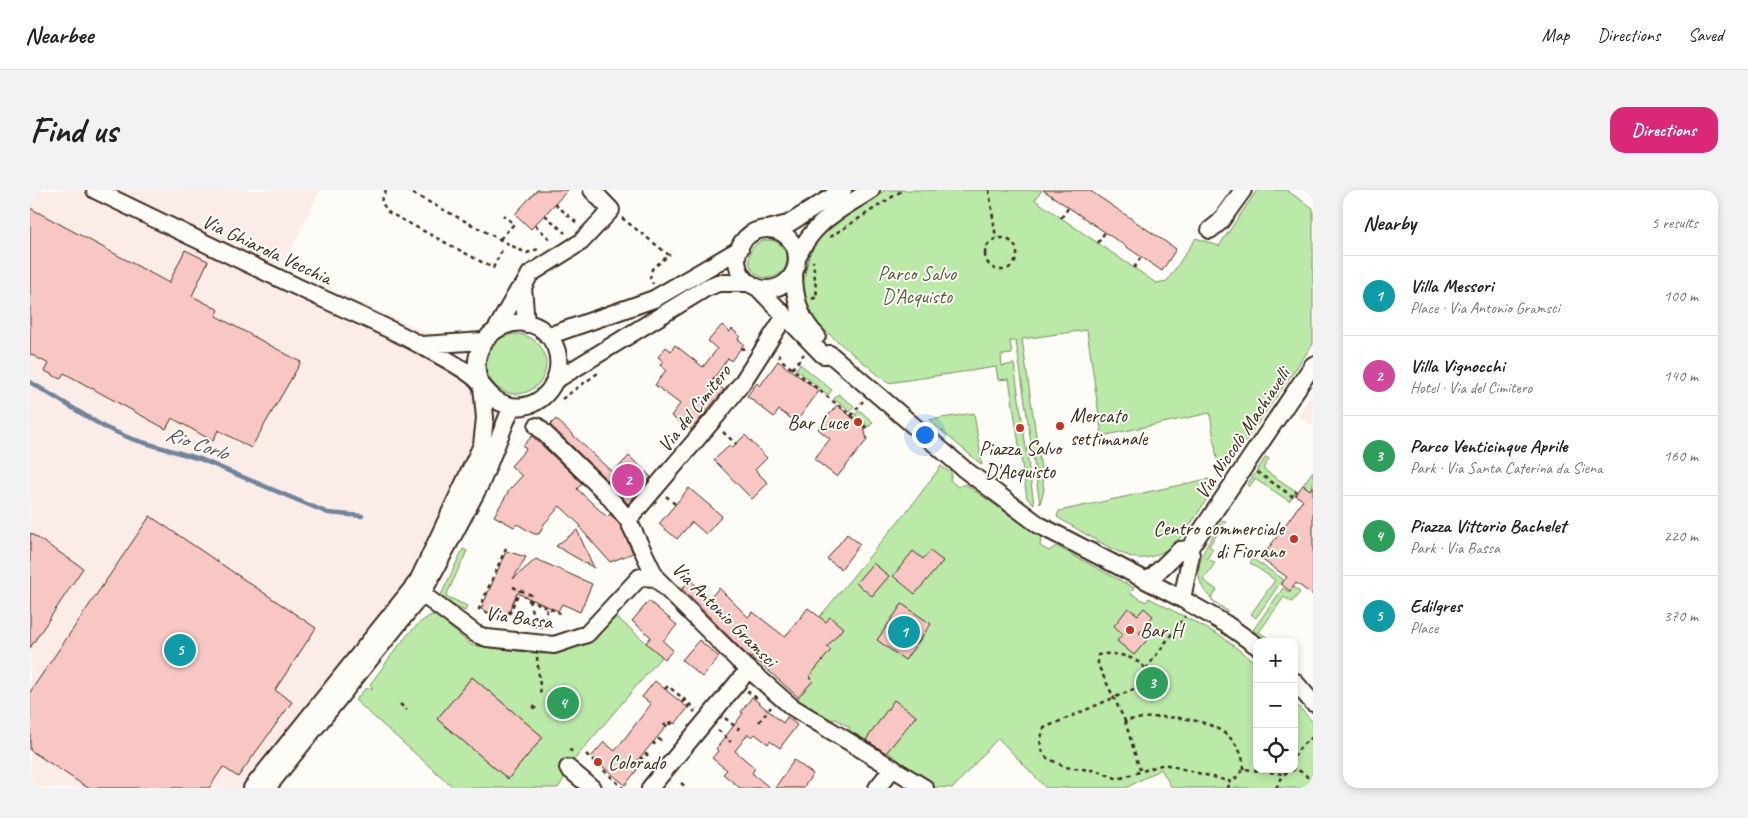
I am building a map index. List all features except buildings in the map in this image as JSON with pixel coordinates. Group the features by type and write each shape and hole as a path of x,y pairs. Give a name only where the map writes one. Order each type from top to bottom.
{"street":[{"name":"Via Ghiarola Vecchia","path":"95,190 422,345 481,384"},
{"path":"252,788 418,581 482,445 485,418 476,362 483,342 497,328 530,274 536,268 581,242 611,210 592,190"},
{"path":"548,336 654,299 740,249 750,234 788,224 843,190"},
{"path":"830,354 831,349 810,329 796,303 805,240 817,226 871,190"},
{"path":"1210,230 1220,222 1243,190"},
{"path":"768,229 782,233 788,238 801,264"},
{"path":"740,249 739,268 823,355 830,354 1000,497 1048,530 1148,580 1226,624 1253,643"},
{"path":"556,380 706,288 718,283 754,285 766,289 780,286 801,264"},
{"path":"523,287 526,324"},
{"name":"Via del Cimitero","path":"628,520 727,403 785,316"},
{"path":"481,384 494,399 512,406 529,404 540,399 550,391 556,380 558,357 548,336 539,329 526,324 515,323 497,328"},
{"name":"Via Ghiarola Vecchia","path":"422,345 483,342"},
{"name":"Via Niccolò Machiavelli","path":"1148,580 1180,550 1189,549 1313,365"},
{"path":"267,788 422,594 481,483 512,406"},
{"name":"Via Antonio Gramsci","path":"538,426 606,493 628,520 656,578 748,670 792,707 925,788"},
{"name":"Via Niccolò Machiavelli","path":"1182,599 1191,555 1189,549"},
{"name":"Via Bassa","path":"422,594 476,634 486,638 554,645 587,634 640,578 656,578"},
{"path":"650,788 748,670"},
{"path":"1295,683 1313,703"},
{"path":"568,768 592,788"},
{"path":"877,788 893,768"}],"path":[{"path":"386,190 381,201 388,212 493,268 502,250"},
{"path":"406,190 527,252 537,250 570,230"},
{"path":"828,239 903,190"},
{"path":"990,190 996,238"},
{"path":"555,204 577,224 581,219"},
{"path":"1061,218 1069,207"},
{"path":"611,210 669,255 652,269 650,278 654,287"},
{"path":"500,239 514,224 503,215"},
{"path":"545,215 565,233"},
{"path":"535,226 552,241"},
{"path":"1098,243 1105,232"},
{"path":"996,238 1011,241 1016,250 1017,256 1012,265 1002,270 992,268 985,260 987,244 996,238"},
{"path":"1134,268 1141,257"},
{"path":"801,264 817,297 809,299"},
{"path":"792,369 806,351"},
{"path":"778,352 780,359 868,429"},
{"path":"562,399 601,371"},
{"path":"851,416 865,398"},
{"path":"718,427 736,444"},
{"path":"1254,471 1292,496 1297,492"},
{"path":"663,493 676,504"},
{"path":"506,548 478,609 506,621 520,590"},
{"path":"512,587 531,595 529,600 537,634 548,608"},
{"path":"529,600 560,613"},
{"path":"1146,669 1186,615"},
{"path":"1140,770 1125,721 1114,698 1098,665 1098,655 1116,654 1136,661 1146,669 1148,674 1145,682 1114,698 1044,728 1040,748 1047,758 1065,767 1098,771 1118,779 1122,779 1140,770 1164,764 1232,782"},
{"path":"536,664 541,695"},
{"path":"665,689 668,686 699,714 684,702 682,703"},
{"path":"744,689 758,699 757,701"},
{"path":"760,722 774,702"},
{"path":"400,704 407,710"},
{"path":"533,706 537,710"},
{"path":"722,716 739,727"},
{"path":"1125,721 1160,716 1210,725 1231,739 1241,750 1244,769"},
{"path":"664,724 667,727 671,723 675,727"},
{"path":"714,726 730,740 729,742"},
{"path":"1298,751 1302,745 1313,737"},
{"path":"653,742 654,744 659,739 663,742"},
{"path":"586,754 623,788"},
{"path":"640,758 642,759 646,754 650,758"},
{"path":"1244,769 1284,774"},
{"path":"1226,788 1244,769"},
{"path":"1276,788 1284,774 1290,770 1300,771 1313,785"},
{"path":"681,783 687,788"}],"shaded area":[{"path":"30,190 320,190 290,252 288,251 280,267 438,337 505,414 483,449 459,511 261,788 30,788"},
{"path":"1313,392 1313,427 1297,415"}],"green space":[{"name":"Parco Salvo D’Acquisto","path":"885,190 1042,190 1035,200 1156,283 1167,281 1196,238 1219,246 1257,190 1286,190 1313,208 1313,344 1228,466 1218,466 1210,413 1102,436 1087,330 1022,339 1044,490 1040,504 1016,341 1010,341 1012,354 1001,355 1002,366 1014,364 1034,504 1027,498 1009,379 998,380 996,367 888,383 809,319 802,289 811,247 823,231"},
{"path":"768,240 781,246 787,259 781,272 768,278 755,272 749,259 755,246"},
{"path":"516,334 533,339 541,347 546,364 541,381 533,389 516,394 499,389 491,381 486,364 491,347 499,339"},
{"path":"800,364 832,390 828,395 796,369"},
{"path":"838,394 854,406 850,412 834,399"},
{"path":"859,410 873,422 869,427 855,415"},
{"path":"974,413 982,465 929,420"},
{"path":"1266,457 1269,459 1263,469 1296,491 1289,501 1255,479 1249,487 1247,485"},
{"path":"941,466 952,474 950,480 958,487 965,484 1041,537 1040,546 1049,551 1056,546 1134,588 1130,593 1146,602 1149,598 1221,636 1253,661 1253,773 1298,773 1298,706 1313,722 1313,788 1172,788 1161,769 1126,788 1046,788 998,738 953,788 935,787 889,753 850,731 849,727 836,719 831,720 799,701 798,697 813,681 802,671 808,631 915,501"},
{"path":"1313,471 1313,486 1310,490 1303,485"},
{"path":"1208,479 1217,483 1196,516 1172,546 1150,557 1136,558 1119,552 1057,517 1059,511"},
{"path":"1223,520 1226,521 1209,546 1213,549 1207,558 1215,563 1203,580 1217,590 1211,598 1204,590 1199,569 1201,557"},
{"path":"463,549 467,551 446,596 467,606 465,611 439,599"},
{"path":"1253,559 1283,579 1256,618 1251,614 1275,580 1250,563"},
{"path":"1293,587 1300,592 1292,602 1284,597 1259,632 1268,638 1263,638 1253,630 1283,588 1289,592"},
{"path":"432,615 437,616 471,645 541,654 556,653 584,645 591,641 614,615 662,656 573,761 558,788 454,788 355,700 365,689 373,688 370,684 406,636 423,620","holes":["472,677 543,737 508,779 437,719"]}],"waterway":[{"name":"Rio Corlo","path":"30,382 104,427 132,439 200,459 328,513 362,516"}],"place":[{"name":"Bar Luce","path":"858,422"},
{"name":"Mercato settimanale","path":"1060,426"},
{"name":"Piazza Salvo D'Acquisto","path":"1020,428"},
{"name":"Villa Vignocchi","path":"628,480"},
{"name":"Centro commerciale di Fiorano","path":"1294,539"},
{"name":"Bar H","path":"1130,630"},
{"name":"Villa Messori","path":"904,632"},
{"name":"Edilgres","path":"180,650"},
{"name":"Parco Venticinque Aprile","path":"1152,683"},
{"name":"Piazza Vittorio Bachelet","path":"563,703"},
{"name":"Colorado","path":"598,762"}]}
